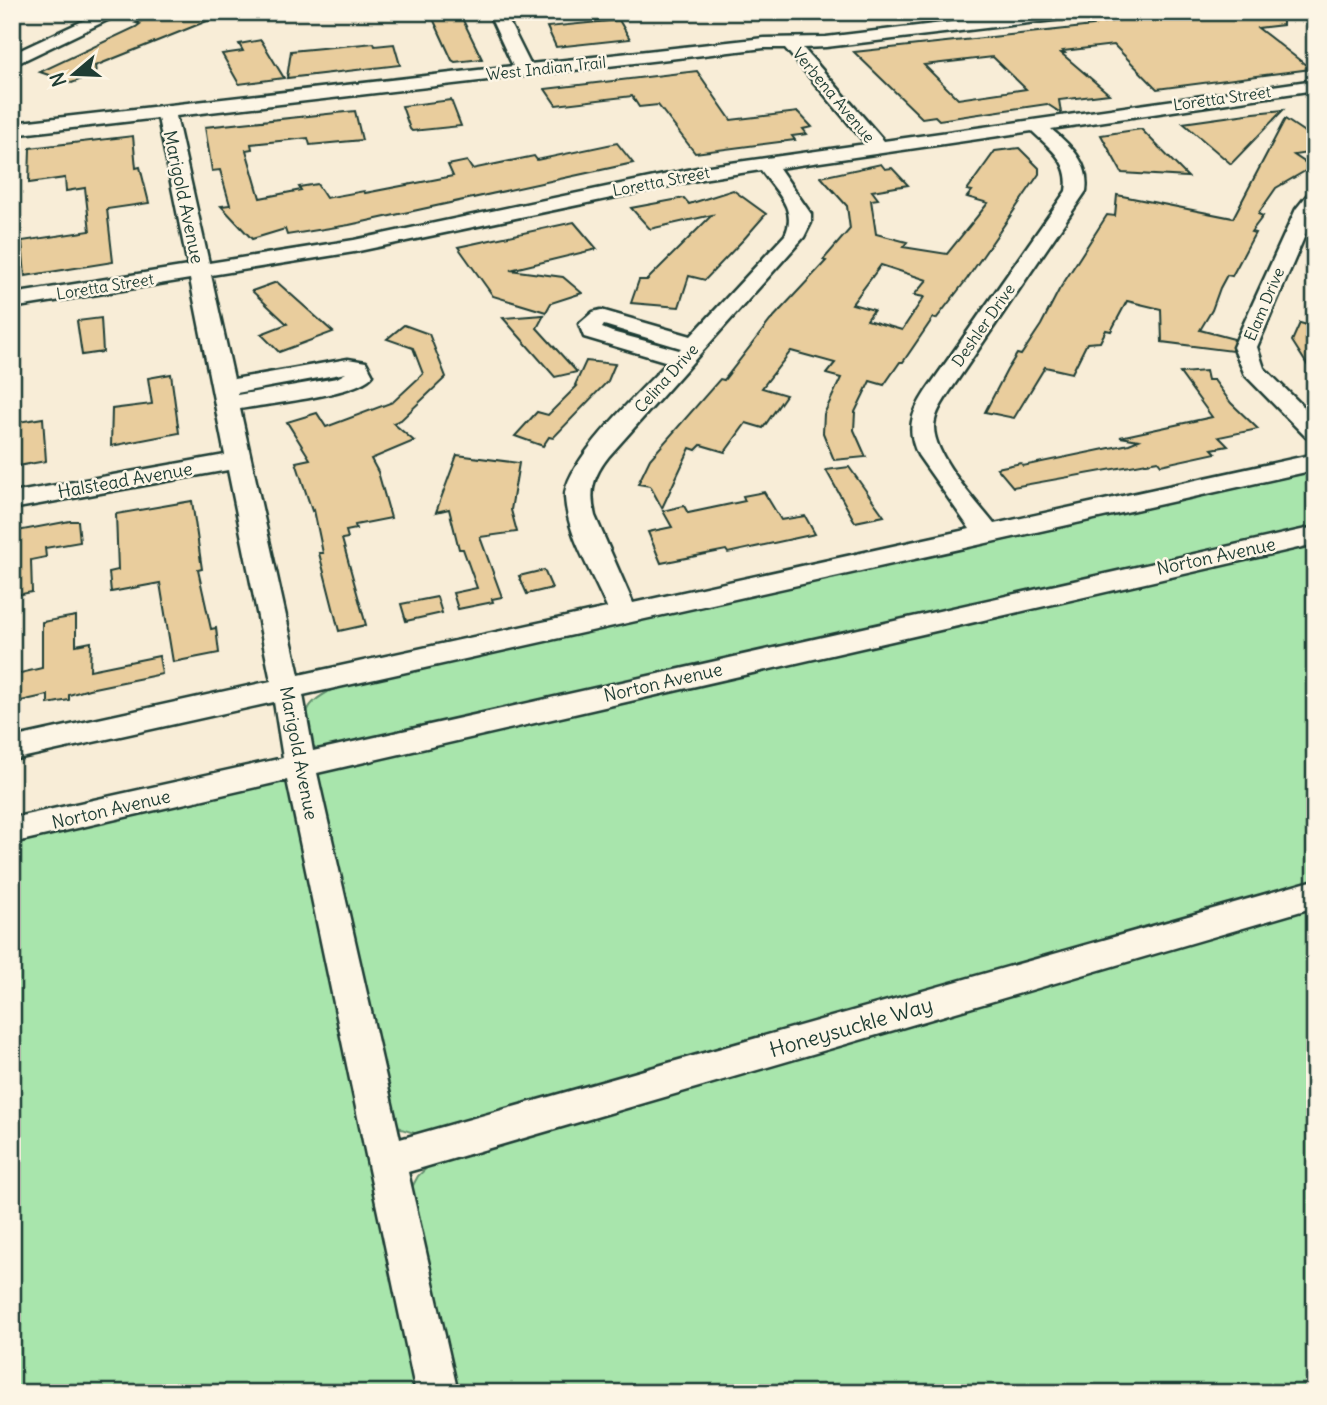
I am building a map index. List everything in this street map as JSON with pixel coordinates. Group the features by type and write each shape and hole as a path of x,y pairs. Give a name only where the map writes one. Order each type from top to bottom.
{"street":[{"path":"12,61 117,12"},
{"path":"496,12 524,70"},
{"name":"West Indian Trail","path":"12,129 524,70 790,43 826,42 1079,12"},
{"name":"Verbena Avenue","path":"790,43 878,147"},
{"name":"Loretta Street","path":"12,301 354,246 645,183 766,163 1311,88"},
{"name":"Marigold Avenue","path":"166,111 287,689 300,765 437,1393"},
{"name":"Deshler Drive","path":"988,534 929,454 921,431 924,414 938,391 1076,191 1080,179 1075,166 1036,125"},
{"name":"Celina Drive","path":"624,614 582,518 578,489 585,468 794,237 802,223 797,205 766,163"},
{"name":"Elam Drive","path":"1315,198 1306,209 1245,347 1253,370 1315,432"},
{"name":"Halstead Avenue","path":"12,501 239,460"},
{"path":"12,749 1315,462"},
{"name":"Norton Avenue","path":"12,831 1315,535"},
{"name":"Honeysuckle Way","path":"387,1160 1315,893"}],"green space":[{"path":"1315,471 1315,530 323,751 310,745 306,717 308,711 315,700 333,689"},
{"path":"1315,545 1315,883 424,1136 401,1129 394,1121 314,775 327,766"},
{"path":"289,773 421,1393 12,1393 12,839"},
{"path":"1315,903 1315,1393 450,1393 411,1189 418,1176 431,1164"}],"building":[{"path":"161,12 227,13 95,66 96,73 72,83 40,72 136,27 140,24 136,23"},
{"path":"430,12 459,12 482,59 452,60"},
{"path":"1184,12 1283,12 1283,25 1258,28 1311,69 1157,89 1114,45 1063,51 1065,53 1061,53 1109,94 1059,100 1061,113 1047,104 939,120 935,116 922,118 854,52 1093,26 1090,24","holes":["993,57 1026,89 958,99 924,65"]},
{"path":"619,20 630,39 556,47 547,27"},
{"path":"261,40 284,78 239,84 222,54 243,51 239,44"},
{"path":"374,43 375,46 394,44 400,65 287,78 291,51"},
{"path":"697,71 731,120 798,112 812,127 803,129 807,134 792,136 795,140 695,153 658,105 639,107 632,96 556,105 545,89"},
{"path":"451,100 461,126 412,131 410,129 402,106"},
{"path":"1283,110 1231,164 1183,123 1254,113"},
{"path":"355,111 362,140 310,145 308,138 251,144 252,149 246,150 260,198 317,184 326,198 364,191 365,193 453,176 448,165 467,161 472,169 534,156 537,160 617,143 633,163 349,225 287,235 285,229 252,239 221,206 230,205 220,170 212,171 205,127"},
{"path":"1285,119 1315,139 1315,152 1294,155 1312,167 1276,188 1258,214 1263,216 1251,232 1255,233 1232,276 1227,275 1200,330 1234,339 1232,351 1162,342 1161,309 1127,301 1111,331 1106,330 1100,342 1087,343 1072,373 1045,367 1014,418 985,412 1007,370 1017,354 1021,355 1041,325 1059,290 1107,215 1115,216 1117,195 1233,218"},
{"path":"1141,129 1188,177 1122,173 1101,135"},
{"path":"133,136 136,168 140,167 149,203 107,209 113,262 25,276 22,241 90,231 85,188 66,191 65,178 29,183 30,148"},
{"path":"1019,148 1039,168 1039,174 967,279 936,319 933,318 903,362 900,362 884,385 870,381 855,412 854,430 866,457 834,460 823,433 824,414 841,378 826,374 835,363 791,351 762,388 786,395 763,428 746,423 725,452 701,445 696,450 690,448 662,508 650,486 638,484 650,459 720,379 724,380 770,321 826,261 823,260 850,229 847,206 821,177 881,164 885,169 892,168 908,185 872,191 878,199 871,200 876,234 907,242 903,247 947,254 988,203 967,197 972,191 967,190 995,151","holes":["881,265 927,280 914,295 924,297 902,330 867,320 874,310 852,304"]},
{"path":"733,190 766,214 744,239 705,280 689,276 679,307 631,303 639,280 647,280 712,215 650,229 631,208 684,198 689,204"},
{"path":"574,222 597,249 510,270 563,277 582,293 551,303 546,312 493,296 458,247"},
{"path":"277,282 333,332 279,352 261,334 287,324 252,291"},
{"path":"544,315 537,328 577,372 555,377 503,318"},
{"path":"101,318 103,352 82,355 77,321"},
{"path":"1300,323 1315,327 1315,377 1292,341"},
{"path":"404,325 429,334 446,377 401,420 393,423 414,441 371,459 378,472 391,518 355,525 356,529 346,531 348,538 342,539 366,625 339,631 319,553 323,553 314,510 312,511 296,462 310,459 287,422 317,413 326,427 393,402 423,374 413,348 387,339"},
{"path":"586,361 615,364 608,381 553,438 549,437 543,446 515,436 537,412 548,415 577,386 575,385"},
{"path":"1206,371 1208,380 1214,380 1231,403 1258,429 1219,437 1228,446 1212,449 1216,453 1161,465 1158,461 1013,487 997,468 1021,463 1023,466 1129,444 1139,440 1120,437 1212,417 1180,373"},
{"path":"171,374 179,433 111,446 112,409 152,404 148,378"},
{"path":"43,418 46,461 12,467 12,423"},
{"path":"457,455 519,463 511,510 517,532 480,537 502,597 492,599 493,602 458,609 453,593 477,588 463,549 459,549 449,509 436,512"},
{"path":"849,467 884,516 855,522 826,470"},
{"path":"764,492 781,520 805,516 815,534 728,553 726,550 661,563 648,532 672,527 663,511 684,506 688,513 745,501 743,496"},
{"path":"192,501 202,569 198,570 211,629 216,628 219,653 173,662 160,583 111,592 109,572 118,570 116,514"},
{"path":"78,521 80,542 45,548 46,557 31,560 32,592 12,596 12,532"},
{"path":"544,570 552,588 527,594 519,576"},
{"path":"437,597 442,613 406,621 401,604"},
{"path":"76,616 76,645 91,642 90,670 159,656 162,674 89,689 69,695 69,700 48,704 48,695 12,703 12,675 42,668 42,622"}]}
